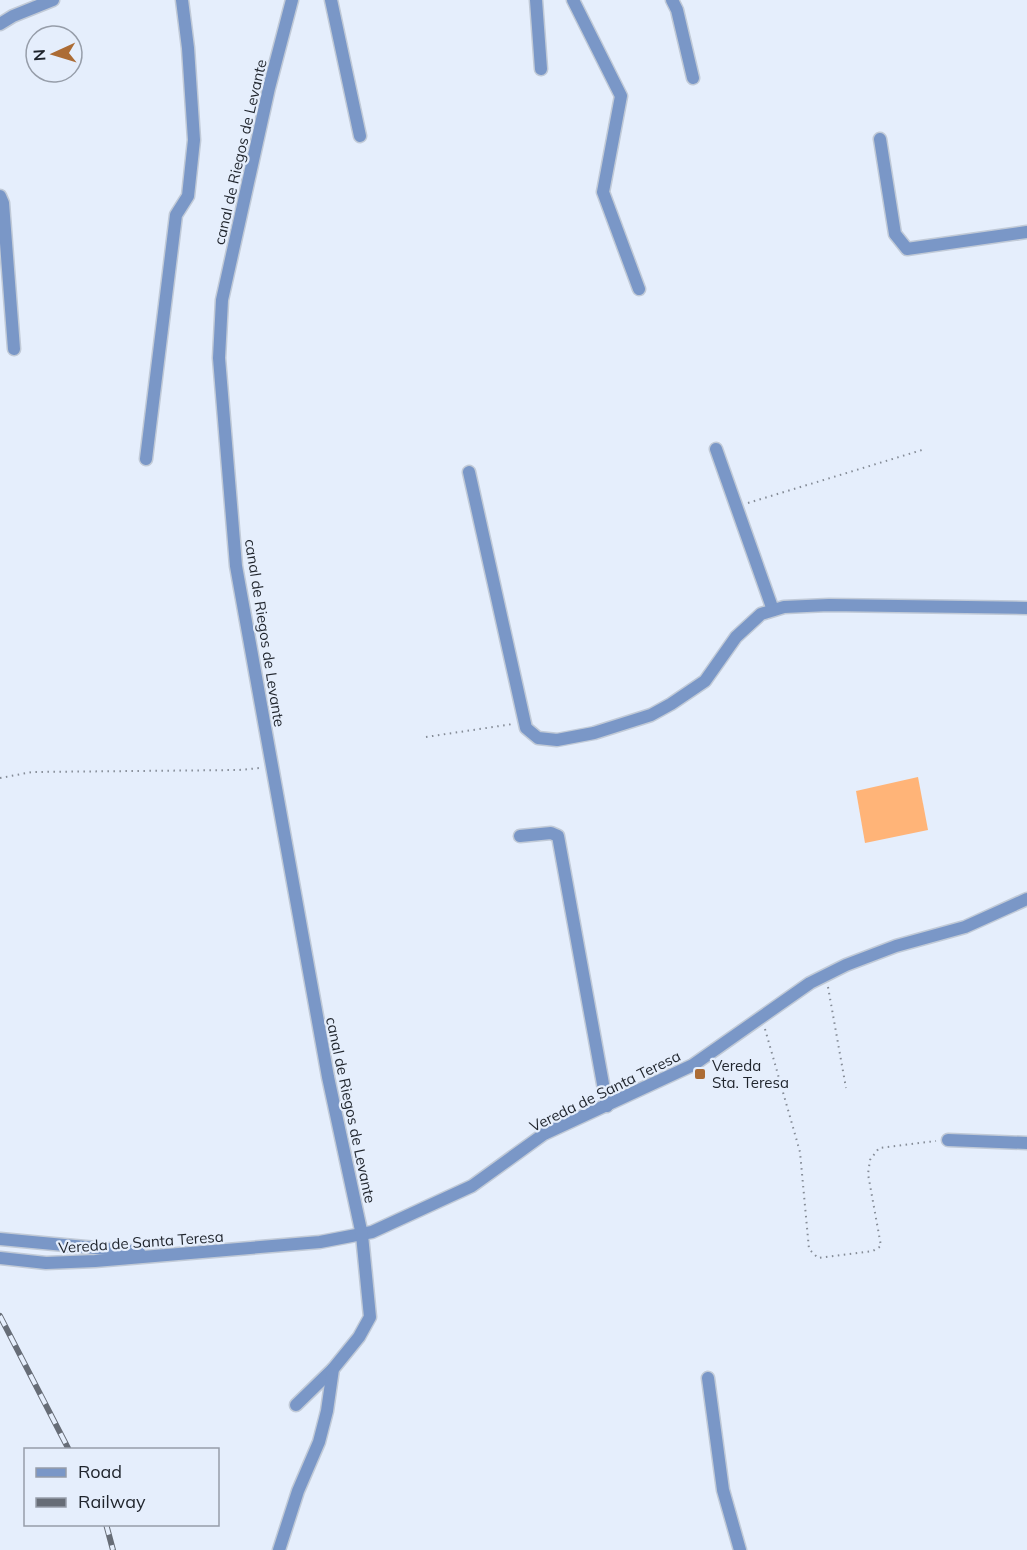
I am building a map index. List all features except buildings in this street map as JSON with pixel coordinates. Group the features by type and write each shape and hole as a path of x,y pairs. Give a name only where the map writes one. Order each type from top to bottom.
{"street":[{"path":"0,24 13,16 53,0"},
{"path":"146,459 176,215 188,196 195,140 182,0"},
{"name":"canal de Riegos de Levante","path":"292,0 269,88 222,300 219,358 236,566 328,1077 362,1234 370,1317 359,1337 333,1369 296,1405"},
{"path":"331,0 360,136"},
{"path":"536,0 542,69"},
{"path":"573,0 621,96 603,192 639,289"},
{"path":"672,0 677,10 693,78"},
{"path":"880,139 895,234 907,249 1027,232"},
{"path":"1,201 14,349"},
{"path":"716,449 774,610"},
{"path":"469,472 526,728 538,738 557,741 594,733 651,715 705,681 736,637 761,614 784,607 829,605 1027,608"},
{"path":"520,836 550,833 558,836 607,1106"},
{"name":"Vereda de Santa Teresa","path":"0,1258 46,1263 171,1255 320,1242 362,1234 472,1186 543,1134 693,1065 810,983 846,965 896,946 964,927 1027,899"},
{"path":"948,1140 1027,1143"},
{"path":"0,1239 171,1255"},
{"path":"279,1550 298,1491 319,1442 327,1411 333,1369"},
{"path":"708,1378 723,1490 740,1550"}],"path":[{"path":"737,506 922,450"},
{"path":"426,737 525,723"},
{"path":"0,778 32,772 238,770 272,767"},
{"path":"826,975 846,1088"},
{"path":"762,1018 800,1152 810,1249 818,1258 873,1251 881,1246 868,1173 870,1160 879,1148 948,1140"}],"shaded area":[{"path":"918,777 928,830 865,843 856,791"}],"railway":[{"path":"0,1316 68,1448"},
{"path":"107,1526 113,1550"}],"place":[{"name":"Vereda Sta. Teresa","path":"700,1074"}]}
